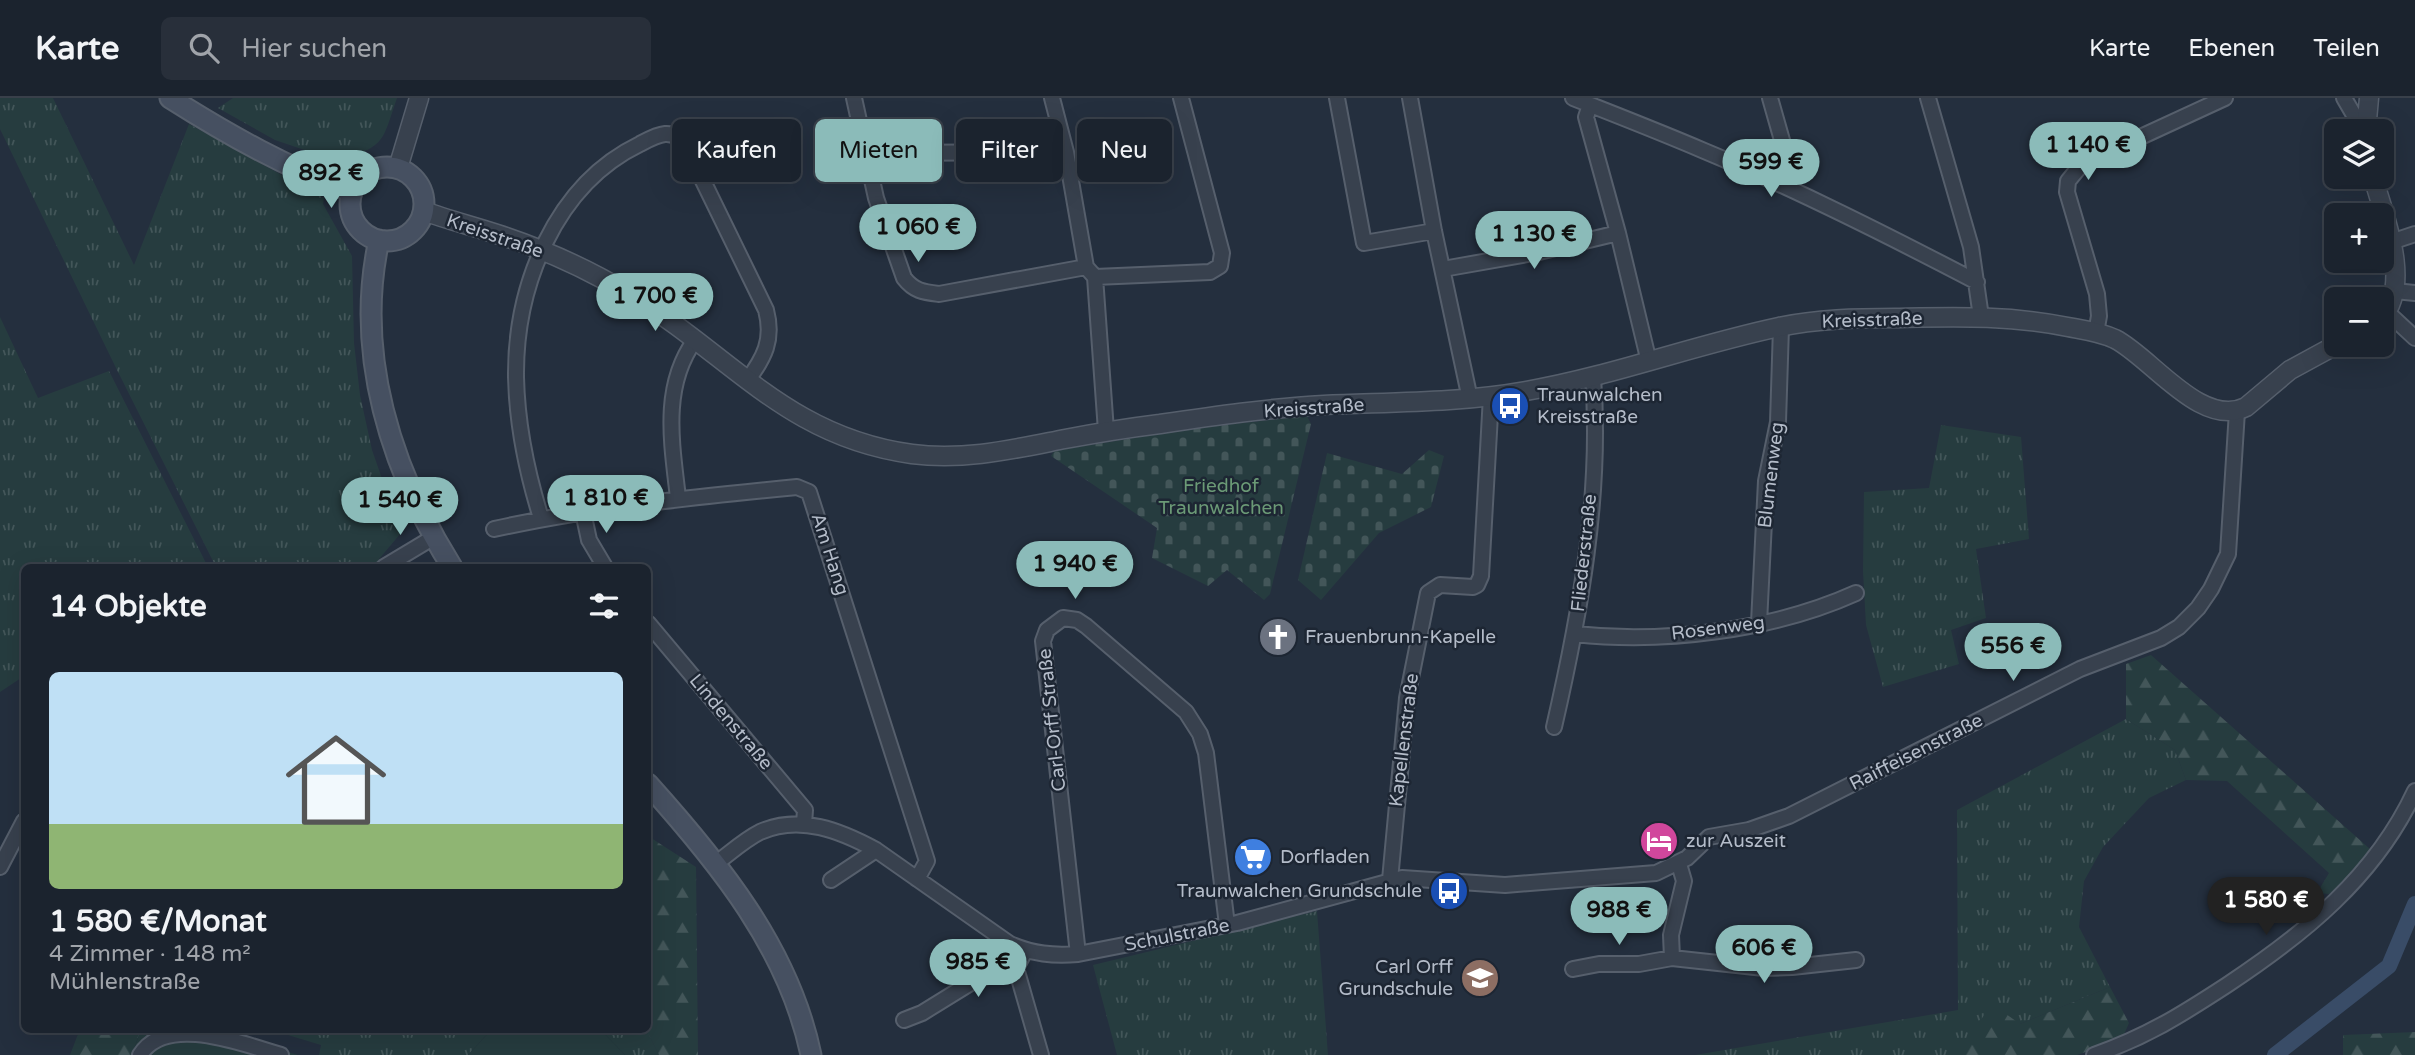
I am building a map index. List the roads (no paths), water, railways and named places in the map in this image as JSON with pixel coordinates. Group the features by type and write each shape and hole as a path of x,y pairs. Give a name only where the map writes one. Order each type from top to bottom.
{"main road":[{"path":"170,98 229,136 288,167 352,192"},
{"path":"386,167 398,168 407,173 421,189 424,211 412,231 402,237 379,240 361,230 355,222 351,212 352,192 365,174 386,167"},
{"path":"379,240 374,261 370,315 378,387 388,431 401,468 434,537 450,564"},
{"path":"651,789 715,864 751,915 788,979 811,1055"}],"street":[{"path":"398,168 419,98"},
{"path":"854,98 859,119"},
{"path":"1052,98 1091,272 1106,431"},
{"path":"873,182 904,278 911,287 921,292 939,294 1091,272 1210,272 1220,266 1222,253 1181,98"},
{"path":"1337,98 1364,243 1434,231"},
{"path":"1410,98 1434,231 1470,399"},
{"path":"1573,98 1702,149 1789,188 1883,232 1977,282"},
{"path":"1770,98 1793,179 1789,188"},
{"path":"1928,98 1971,247 1981,317"},
{"path":"2096,332 2099,316 2096,294 2067,192 2068,181 2082,164 2225,98"},
{"path":"2344,98 2356,119"},
{"path":"2367,119 2369,98"},
{"path":"1590,105 1586,117 1618,233 1649,362"},
{"path":"541,518 520,429 516,375 520,325 528,290 542,251 561,213 583,186 603,167 630,148 661,133 677,137 685,146 766,310 770,335 768,347 763,361 747,381"},
{"path":"942,153 1066,152"},
{"name":"Kreisstraße","path":"424,211 573,264 634,296 768,397 820,428 848,439 909,454 990,454 1106,431 1308,406 1491,396 1593,377 1781,327 1847,319 2022,319 2096,332 2123,343 2179,389 2201,403 2221,410 2237,411"},
{"path":"1443,269 1539,252 1618,233"},
{"path":"2394,241 2415,234"},
{"path":"2394,273 2395,291 2415,293"},
{"path":"2394,322 2415,338"},
{"name":"Blumenweg","path":"1759,624 1766,481 1777,422 1781,327"},
{"path":"678,498 671,427 672,402 683,357 695,340"},
{"path":"2237,411 2254,401 2290,370 2324,352"},
{"name":"Fliederstraße","path":"1554,727 1576,634 1592,483 1593,377"},
{"name":"Kapellenstraße","path":"1390,880 1407,698 1428,593 1440,584 1473,587 1481,576 1491,396"},
{"name":"Raiffeisenstraße","path":"1679,864 1709,837 1749,830 1789,817 2080,669 2161,638 2179,627 2198,608 2211,589 2228,554 2237,411"},
{"name":"Am Hang","path":"494,529 541,518 678,498 797,487 809,492 927,861 917,879"},
{"path":"583,512 589,540 603,564"},
{"path":"389,564 434,537"},
{"name":"Rosenweg","path":"1576,634 1641,636 1715,631 1792,617 1856,593"},
{"name":"Carl-Orff Straße","path":"1078,954 1043,641 1047,630 1056,620 1063,618 1077,620 1086,626 1186,712 1200,734 1206,753 1227,925"},
{"name":"Lindenstraße","path":"651,627 805,810 804,824"},
{"path":"2094,1055 2131,1043 2166,1025 2264,961 2328,910 2357,880 2391,837 2415,791"},
{"name":"Schulstraße","path":"715,864 759,833 778,827 804,824 831,829 876,850 1010,944 1025,951 1053,956 1078,954 1227,925 1390,880 1414,877 1505,885 1530,884 1645,875 1679,864"},
{"path":"0,867 21,827"},
{"path":"831,880 876,850"},
{"path":"1672,957 1671,935 1684,881 1679,864"},
{"path":"1025,951 1016,968 1041,1055"},
{"path":"1573,969 1599,964 1639,964 1672,957 1764,968 1856,960"},
{"path":"904,1020 922,1013 976,979 1016,968"},
{"path":"140,1055 144,1048 158,1038 184,1034 226,1039 281,1055"}],"waterway":[{"path":"2275,1055 2389,966 2415,904"}],"place":[{"name":"Traunwalchen Kreisstraße","path":"1510,406"},
{"name":"Frauenbrunn-Kapelle","path":"1278,637"},
{"name":"zur Auszeit","path":"1659,841"},
{"name":"Dorfladen","path":"1253,857"},
{"name":"Traunwalchen Grundschule","path":"1449,891"},
{"name":"Carl Orff Grundschule","path":"1480,978"}],"park label":[{"name":"Friedhof Traunwalchen","path":"1221,497"}]}
